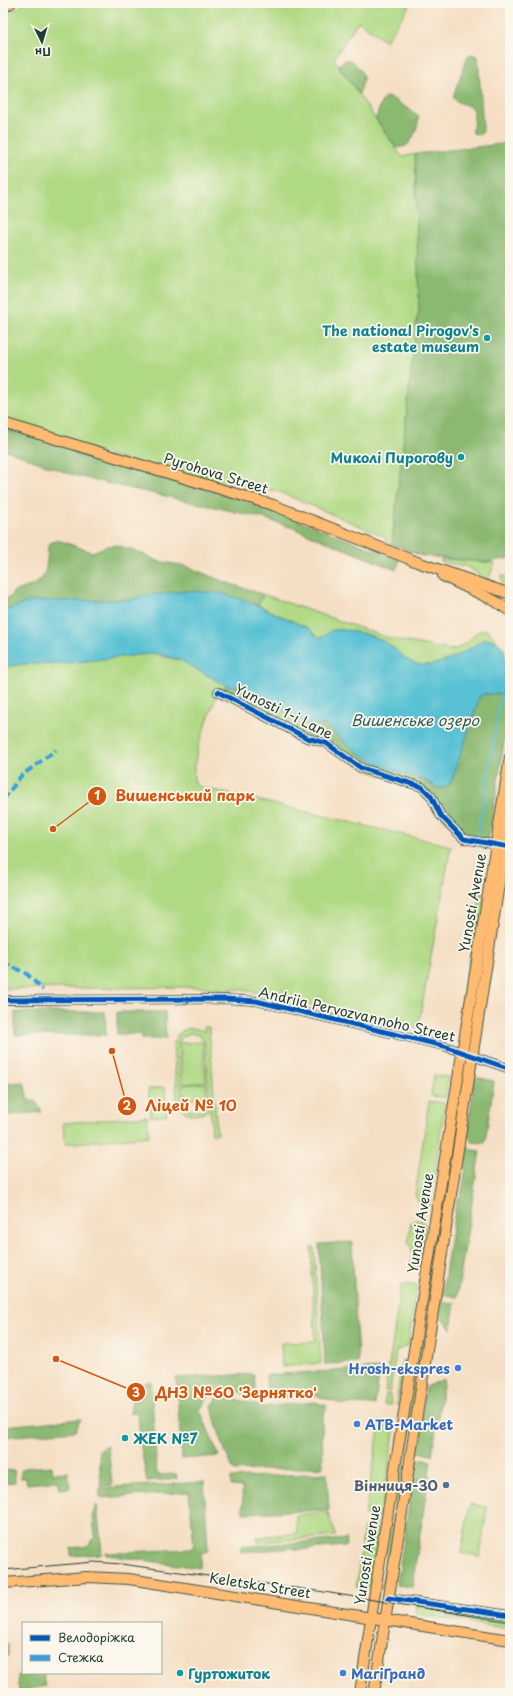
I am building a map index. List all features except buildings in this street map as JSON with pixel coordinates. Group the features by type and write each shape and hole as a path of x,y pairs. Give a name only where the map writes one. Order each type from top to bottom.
{"main road":[{"path":"3,8 11,3"},
{"name":"Pyrohova Street","path":"3,423 273,505 417,562 510,594"},
{"name":"Pyrohova Street","path":"417,562 506,608"},
{"path":"506,608 510,616"},
{"name":"Yunosti Avenue","path":"360,1693 462,1051 504,846 510,757"},
{"name":"Yunosti Avenue","path":"374,1693 510,812"},
{"path":"434,1224 446,1226"},
{"path":"414,1350 427,1352"},
{"name":"Keletska Street","path":"3,1583 93,1577 130,1579 510,1640"}],"street":[{"name":"Yunosti 1-i Lane","path":"218,692 308,738 326,744 361,768 418,785 429,792 440,815 461,837 467,840 504,846"},
{"name":"Andriia Pervozvannoho Street","path":"3,1000 226,999 256,1001 394,1032 462,1051 510,1069"},
{"path":"388,1598 510,1615"}],"green space":[{"path":"26,3 411,3 386,41 358,21 334,59 402,157 415,154 419,312 392,544 385,542 386,537 277,491 168,473 3,423 3,17"},
{"path":"472,54 478,57 483,132 478,135 473,133 472,130 474,123 474,110 469,106 455,100 453,97 467,58"},
{"path":"345,60 353,62 362,73 363,82 359,94 338,65"},
{"path":"385,97 391,98 418,115 418,122 415,132 409,144 406,146 396,148 376,119 381,103"},
{"path":"510,143 510,558 487,562 422,556 392,544 419,312 415,154"},
{"path":"3,428 272,510 400,560 396,570 293,528 263,518 67,473 3,449"},
{"path":"58,540 92,552 108,546 116,545 143,554 157,561 186,566 222,581 259,593 262,597 258,605 220,594 189,591 147,595 130,600 32,601 3,611 3,600 11,597 13,592 32,585 42,578 46,566 48,546 50,543"},
{"path":"441,559 495,563 488,580 464,565 462,567 441,561"},
{"path":"502,575 510,579 510,588 506,588 502,583"},
{"path":"259,593 392,639 450,650 456,649 469,641 477,632 487,629 497,641 485,639 450,659 435,664 415,664 392,647 366,634 352,632 329,632 324,637 318,637 310,629 258,605 262,597"},
{"path":"147,653 180,660 227,686 218,692 200,740 194,768 194,778 197,786 451,846 418,1028 243,990 202,987 3,989 3,667 22,664 69,663"},
{"path":"227,686 240,687 251,692 312,726 325,725 437,788 447,786 453,777 480,696 484,694 503,694 510,705 488,843 467,841 443,818 429,792 368,771 335,751 218,692"},
{"path":"481,891 486,908 469,1008 461,1007"},
{"path":"15,1012 105,1012 106,1035 15,1035"},
{"path":"117,1012 165,1012 166,1039 142,1039 142,1034 117,1034"},
{"path":"204,1027 209,1027 217,1134 212,1134 210,1109 202,1114 193,1115 185,1112 179,1106 177,1100 173,1044 178,1035 185,1029 194,1028 204,1032","holes":["189,1033 199,1035 205,1043 209,1098 207,1105 203,1109 194,1111 188,1109 182,1100 178,1045 181,1038"]},
{"path":"203,1042 206,1082 183,1084 180,1043"},
{"path":"434,1075 448,1077 445,1098 432,1096 431,1094"},
{"path":"475,1077 494,1081 485,1143 472,1142 467,1135"},
{"path":"461,1079 464,1079 442,1223 439,1222"},
{"path":"24,1082 28,1100 35,1100 42,1112 7,1115 3,1123 3,1109 6,1108 5,1083"},
{"path":"206,1083 207,1098 184,1100 183,1085"},
{"path":"165,1087 167,1115 151,1117 148,1089"},
{"path":"429,1101 445,1103 430,1206 424,1209 415,1195"},
{"path":"147,1116 149,1136 65,1144 63,1123"},
{"path":"469,1146 473,1150 480,1151 457,1297 442,1294 457,1198 461,1196 466,1169 463,1165 465,1147"},
{"path":"416,1220 422,1221 426,1226 420,1264 413,1269 410,1268 412,1251 408,1242 411,1223"},
{"path":"438,1228 441,1229 423,1348 419,1347"},
{"path":"352,1242 358,1363 325,1364 319,1244"},
{"path":"311,1247 314,1247 321,1363 282,1367 281,1343 315,1342"},
{"path":"408,1284 417,1286 408,1345 396,1351 390,1391 385,1391 401,1286"},
{"path":"440,1301 455,1303 451,1329 438,1313"},
{"path":"418,1354 422,1354 385,1587 382,1587"},
{"path":"402,1360 406,1361 398,1405 396,1405"},
{"path":"380,1368 375,1405 341,1404 318,1396 267,1399 266,1375"},
{"path":"254,1374 256,1398 236,1391 211,1391 200,1410 219,1456 182,1459 176,1378"},
{"path":"444,1379 432,1455 417,1452 426,1387"},
{"path":"151,1381 157,1475 176,1474 177,1479 147,1481 141,1448 138,1414 130,1413 135,1387"},
{"path":"386,1394 390,1394 391,1405 384,1405"},
{"path":"218,1397 243,1401 262,1407 315,1402 327,1406 322,1419 323,1467 234,1471 221,1439 212,1406"},
{"path":"81,1419 75,1431 3,1437 3,1426"},
{"path":"380,1424 395,1426 381,1513 379,1513 378,1517 365,1515"},
{"path":"108,1445 112,1485 101,1486 99,1450"},
{"path":"416,1459 431,1461 412,1587 397,1585"},
{"path":"52,1466 53,1473 68,1472 70,1488 59,1489 59,1481 27,1484 26,1478 21,1478 21,1471 25,1468"},
{"path":"14,1470 15,1482 4,1483 3,1471"},
{"path":"327,1473 329,1510 243,1513 242,1487 231,1486 231,1478"},
{"path":"204,1482 208,1551 201,1553 200,1568 106,1555 106,1553 190,1549 194,1545 189,1492 100,1498 100,1488"},
{"path":"470,1504 487,1507 480,1556 461,1553"},
{"path":"95,1506 97,1506 102,1554 71,1556 71,1548 88,1546 95,1537 93,1516"},
{"path":"328,1512 336,1536 258,1542 257,1537 297,1533 296,1515"},
{"path":"368,1518 377,1520 376,1530 379,1531 369,1589 356,1587 364,1527 367,1527"},
{"path":"347,1539 346,1546 295,1550 295,1548 241,1552 240,1547"},
{"path":"417,1604 510,1618 510,1629 416,1614"},
{"path":"8,1643 8,1657 3,1657 3,1646"},
{"path":"43,1674 46,1686 29,1689 29,1693 19,1693 18,1675"}],"water":[{"name":"Вишенське озеро","path":"189,591 220,593 247,601 310,629 320,638 333,630 354,631 368,635 387,643 409,661 420,665 434,664 450,659 485,639 496,641 504,648 507,670 503,694 484,694 480,696 453,777 449,785 444,788 437,788 428,782 378,764 354,750 325,725 312,726 251,692 240,687 227,686 180,660 156,653 69,663 22,664 3,667 3,611 32,601 130,600 147,595"}],"waterway":[{"path":"478,837 501,694"}],"tram line":[{"path":"3,1570 94,1562 121,1564 318,1591 510,1622"}],"marked path":[{"path":"3,800 21,776 56,750"},
{"path":"3,962 27,974 43,990"}],"cycle path":[{"path":"218,692 307,738 326,743 361,768 422,787 431,796 440,815 464,839 510,847"},
{"path":"3,1000 226,999 256,1001 444,1046 510,1069"},
{"path":"388,1598 510,1615"}],"place":[{"name":"The national Pirogov's estate museum","path":"487,338"},
{"name":"Миколі Пирогову","path":"461,457"},
{"name":"Вишенський парк","path":"53,829"},
{"name":"Ліцей № 10","path":"112,1051"},
{"name":"ДНЗ №60 'Зернятко'","path":"56,1359"},
{"name":"Hrosh-ekspres","path":"458,1368"},
{"name":"ATB-Market","path":"357,1424"},
{"name":"ЖЕК №7","path":"125,1438"},
{"name":"Вінниця-30","path":"446,1485"},
{"name":"Гуртожиток","path":"180,1673"},
{"name":"МагіГранд","path":"343,1673"}]}
